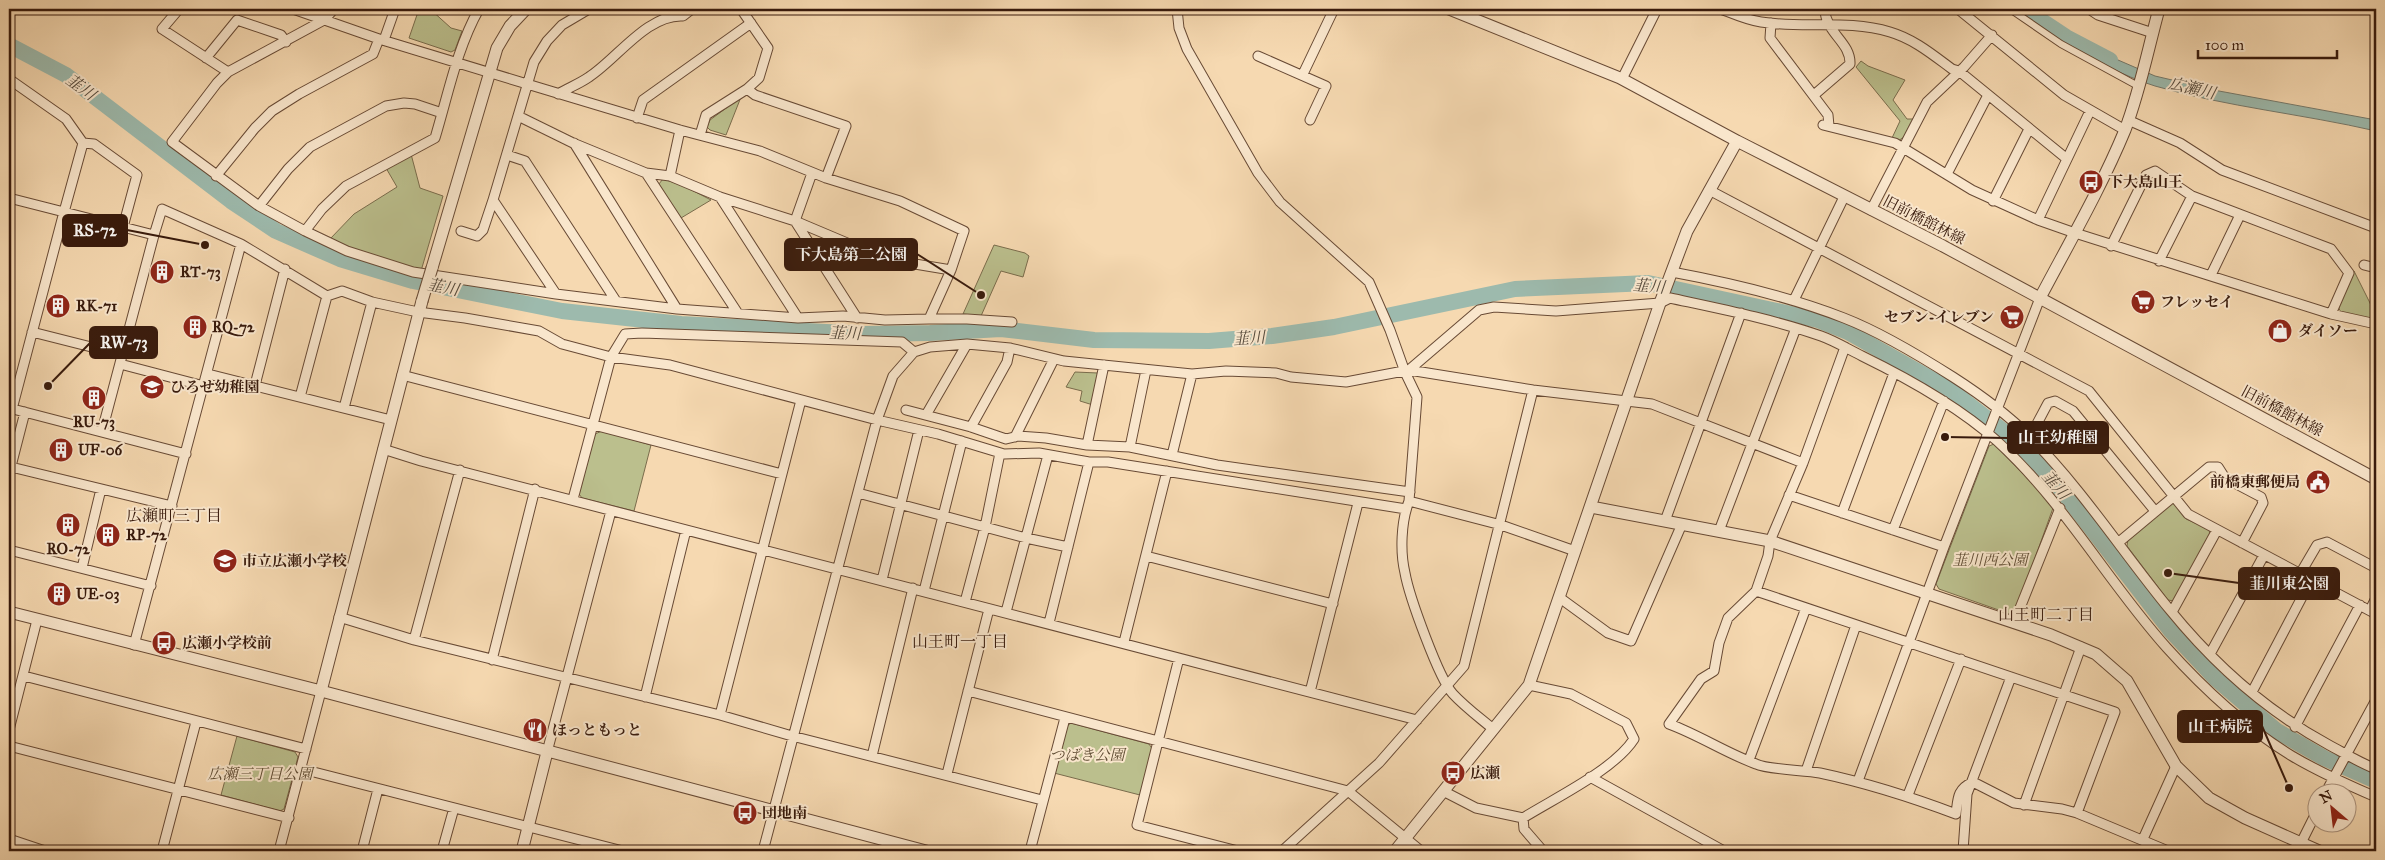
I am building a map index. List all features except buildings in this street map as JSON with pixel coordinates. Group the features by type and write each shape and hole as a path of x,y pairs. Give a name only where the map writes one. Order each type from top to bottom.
{"street":[{"path":"179,9 162,29 228,72"},
{"path":"293,9 558,94 700,136 760,151 826,178 900,201 964,231 951,270 929,319"},
{"path":"334,9 324,20 228,72 217,83 172,142 259,206 347,252 414,272 556,294 677,309 798,318 967,319 1012,322"},
{"path":"216,176 255,128 272,111 299,94 373,54 395,9"},
{"path":"280,851 420,307 497,48 510,26 526,9"},
{"path":"461,231 477,236 483,230 534,62 547,41 562,25 589,9"},
{"path":"558,94 589,77 635,37 669,15 683,16 692,9"},
{"path":"700,136 706,115 748,89 759,78 768,48 742,9"},
{"path":"1177,9 1179,28 1186,49 1258,173 1280,202 1369,282 1380,306 1417,396 1408,501 1402,545 1404,573 1441,676 1452,693 1493,729"},
{"path":"1303,74 1334,9"},
{"name":"旧前橋館林線","path":"1450,9 1590,64 1622,79 1844,197 1943,246 2376,479"},
{"path":"1622,79 1657,9"},
{"path":"1721,9 1746,18 1771,23 1847,24 1892,33 1911,41 1952,69 1959,71 2067,159"},
{"path":"1814,95 1845,71 1850,64 1848,52 1828,24 1825,9"},
{"path":"1958,9 2064,95 2090,111 2180,143 2222,170 2376,228"},
{"path":"2010,9 2061,44 2139,84"},
{"path":"2089,9 2098,16 2152,33"},
{"path":"1858,781 1944,547 2040,298 2075,233 2127,125 2145,65 2158,9"},
{"path":"304,231 322,209 346,186 435,138 475,11"},
{"path":"206,58 237,20 281,35 286,42"},
{"path":"638,118 643,100 751,23"},
{"path":"1771,23 1770,38 1828,115 1826,126 1877,138 1904,148 1993,200 2038,220 2111,246 2211,275 2331,314 2376,324"},
{"path":"1871,210 1927,102 1992,35"},
{"path":"1258,56 1303,74 1326,86 1310,120"},
{"path":"9,79 66,119 83,143 94,144 136,175 123,227"},
{"path":"748,89 755,95 846,126 826,178"},
{"path":"1947,174 1988,95"},
{"path":"259,206 288,169 310,147 386,106 404,103 415,104 442,113"},
{"path":"2038,220 2090,111"},
{"path":"518,116 574,143 646,173 670,176 720,197 795,221 885,259 951,270"},
{"path":"1993,200 2030,129"},
{"path":"670,176 680,130"},
{"path":"1395,851 1528,685 1687,231 1737,141"},
{"path":"83,143 10,408 186,454"},
{"path":"574,143 677,309"},
{"path":"507,156 525,161 616,302"},
{"path":"2111,246 2146,175 2155,171 2192,196 2331,249 2349,273 2331,314"},
{"path":"795,221 812,172"},
{"path":"646,173 737,312"},
{"path":"1709,190 2089,391 2188,514 2373,612 2376,598"},
{"path":"2160,261 2192,196"},
{"path":"720,197 798,318"},
{"path":"1794,300 1844,197"},
{"path":"9,198 154,235"},
{"path":"493,200 556,294"},
{"path":"102,431 162,209 241,244 327,296"},
{"path":"2211,275 2240,215"},
{"path":"795,221 857,318"},
{"path":"134,645 208,374 241,244"},
{"path":"2364,265 2376,268"},
{"path":"255,385 285,269"},
{"path":"1671,274 1727,282 1794,300 1846,318 1932,363 2030,436 2065,474 2172,612 2210,654 2295,727 2346,756 2376,769"},
{"path":"327,296 342,291 372,302 420,307 539,331 562,344 611,357 670,365 962,441 1000,453 1048,455 1089,462 1108,462 1358,503 1408,501"},
{"path":"300,397 327,296"},
{"path":"2376,297 2376,308"},
{"path":"1407,371 1479,310 1494,307 1556,312 1670,298 1741,313 1824,337 1894,373 1989,430 2060,508 2167,648 2248,724 2292,756 2376,797"},
{"path":"344,408 372,302"},
{"path":"1665,521 1741,313"},
{"path":"1719,531 1796,328"},
{"path":"32,332 123,355"},
{"path":"573,499 611,357 624,334 642,333 902,342 914,352"},
{"path":"763,851 877,420 894,376 914,352 930,347 967,344 1010,348 1054,358 1146,370 1192,374 1226,371 1276,373 1291,378 1346,382 1407,371 1534,390 1652,404 1803,463"},
{"path":"926,415 967,344"},
{"path":"971,427 1007,362 1010,348"},
{"path":"1845,348 1803,463 1770,540 1768,556 1756,591 1728,618 1719,643 1714,671 1702,679 1669,724 1749,760 1756,765 1806,770 1858,781 1908,795 1956,814 1960,791 1964,786 1973,782"},
{"path":"1015,437 1054,358"},
{"path":"120,364 204,386"},
{"path":"1087,445 1104,365"},
{"path":"1130,447 1146,370"},
{"path":"1842,513 1894,373"},
{"path":"208,374 391,420"},
{"path":"1172,455 1192,374"},
{"path":"402,375 782,474"},
{"path":"1282,851 1379,763 1464,666 1534,390"},
{"path":"720,715 801,400"},
{"path":"2030,436 2048,403 2055,401 2073,411 2155,511"},
{"path":"1893,530 1944,402"},
{"path":"906,410 971,427 1006,439 1015,437 1046,438 1087,445 1130,447 1408,501 1501,525 1575,552"},
{"path":"25,412 10,470 172,506"},
{"path":"882,580 919,430"},
{"path":"924,591 962,441"},
{"path":"383,449 612,511 1124,642 1418,720"},
{"path":"965,602 985,528 1000,453"},
{"path":"1006,612 1048,455"},
{"path":"1049,623 1089,462"},
{"path":"2119,542 2209,467 2218,468 2224,478 2261,498 2263,503 2242,543"},
{"path":"414,640 460,470"},
{"path":"1124,642 1168,471"},
{"path":"82,568 101,489"},
{"path":"492,660 536,489"},
{"path":"858,493 985,528 1068,547"},
{"path":"1789,495 1944,547"},
{"path":"1310,692 1358,503"},
{"path":"1591,507 1770,540 2081,647 2100,658 2127,681 2176,766 2208,798 2299,847 2319,851"},
{"path":"2014,623 2060,508"},
{"path":"522,851 612,511"},
{"path":"1560,598 1608,633 1632,641 1682,524"},
{"path":"645,697 686,530"},
{"path":"2172,612 2217,530"},
{"path":"2300,574 2317,545 2327,542 2376,568"},
{"path":"9,550 151,586"},
{"path":"2210,654 2264,555"},
{"path":"1146,556 1332,604"},
{"path":"2252,692 2311,580"},
{"path":"872,756 913,588"},
{"path":"1756,591 2115,712 2077,813"},
{"path":"2295,727 2360,605"},
{"path":"1749,760 1806,608"},
{"path":"947,774 989,609"},
{"path":"9,612 926,851"},
{"path":"339,617 414,640 720,715 792,736 947,774 1042,800"},
{"path":"9,730 13,693 24,676 37,620"},
{"path":"1806,770 1856,625"},
{"path":"2024,805 2081,647"},
{"path":"1179,658 1137,824 1209,848 1238,851"},
{"path":"1908,795 1961,659"},
{"path":"24,676 306,749"},
{"path":"1963,851 1967,794 2010,677"},
{"path":"1443,791 1476,808 1523,818 1590,777 1627,748 1634,738 1626,723 1571,694 1528,685"},
{"path":"968,691 1348,791 1404,839 1421,851"},
{"path":"2332,782 2376,700"},
{"path":"1030,851 1065,718"},
{"path":"162,851 196,722"},
{"path":"9,746 288,818"},
{"path":"2143,839 2176,766"},
{"path":"302,769 529,826 603,849 623,851"},
{"path":"1590,777 1724,851"},
{"path":"1973,782 2014,803 2062,809 2077,813 2168,851"},
{"path":"362,851 378,789"},
{"path":"442,851 454,808"},
{"path":"1523,818 1524,829 1543,851"},
{"path":"2299,847 2308,829"},
{"path":"9,839 45,851"}],"green space":[{"path":"419,9 430,9 451,28 462,31 455,50 451,52 409,38"},
{"path":"1861,61 1868,66 1905,80 1893,100 1907,119 1914,119 1904,137 1898,141 1892,138 1900,121 1856,67"},
{"path":"741,97 726,135 710,130 707,127 710,120"},
{"path":"411,154 420,188 443,196 421,271 354,251 330,239 354,214 397,187 386,168"},
{"path":"663,179 682,185 711,200 681,218 658,185"},
{"path":"994,245 1025,253 1029,256 1023,277 1001,271 981,316 963,314"},
{"path":"2354,271 2376,315 2373,319 2341,312 2338,307"},
{"path":"1075,372 1098,373 1093,405 1080,401 1082,391 1066,387"},
{"path":"602,431 651,445 634,511 582,498 579,494 595,434"},
{"name":"韮川西公園","path":"1994,444 2052,504 2053,508 2016,611 2010,614 1939,589 1936,584 1989,446"},
{"path":"2172,503 2176,505 2186,519 2209,529 2210,535 2174,601 2168,600 2127,546 2128,539"},
{"name":"つばき公園","path":"1071,723 1149,744 1153,750 1140,795 1054,773 1067,726"},
{"name":"広瀬三丁目公園","path":"237,736 295,752 298,757 284,809 280,811 221,795"}],"water":[{"path":"2095,50 2155,76 2219,91 2376,120 2376,131 2210,100 2155,86 2123,74 2092,59 2088,53"}],"waterway":[{"name":"広瀬川","path":"2024,9 2066,37 2110,60"},
{"name":"韮川","path":"9,45 66,75 231,201 276,231 340,259 413,281 562,311 681,324 863,334 1001,329 1094,340 1209,341 1272,336 1334,327 1515,289 1648,283 1818,320 1848,332 1949,389 2015,440 2060,488 2171,631 2216,679 2277,731 2324,758 2376,781"}],"place":[{"name":"下大島山王","path":"2091,182"},
{"name":"RS-72","path":"205,245"},
{"name":"RT-73","path":"162,272"},
{"name":"下大島第二公園","path":"981,295"},
{"name":"フレッセイ","path":"2143,302"},
{"name":"RK-71","path":"58,306"},
{"name":"セブン-イレブン","path":"2012,317"},
{"name":"RQ-72","path":"195,327"},
{"name":"ダイソー","path":"2280,331"},
{"name":"RW-73","path":"48,386"},
{"name":"ひろせ幼稚園","path":"152,387"},
{"name":"RU-73","path":"94,398"},
{"name":"山王幼稚園","path":"1945,437"},
{"name":"UF-06","path":"61,450"},
{"name":"前橋東郵便局","path":"2318,482"},
{"name":"RO-72","path":"68,525"},
{"name":"RP-72","path":"108,535"},
{"name":"市立広瀬小学校","path":"225,561"},
{"name":"韮川東公園","path":"2168,573"},
{"name":"UE-03","path":"59,594"},
{"name":"広瀬小学校前","path":"164,643"},
{"name":"ほっともっと","path":"535,730"},
{"name":"広瀬","path":"1453,773"},
{"name":"山王病院","path":"2289,788"},
{"name":"団地南","path":"745,813"}],"district":[{"name":"広瀬町三丁目","path":"174,515"},
{"name":"山王町二丁目","path":"2046,614"},
{"name":"山王町一丁目","path":"960,641"}]}
